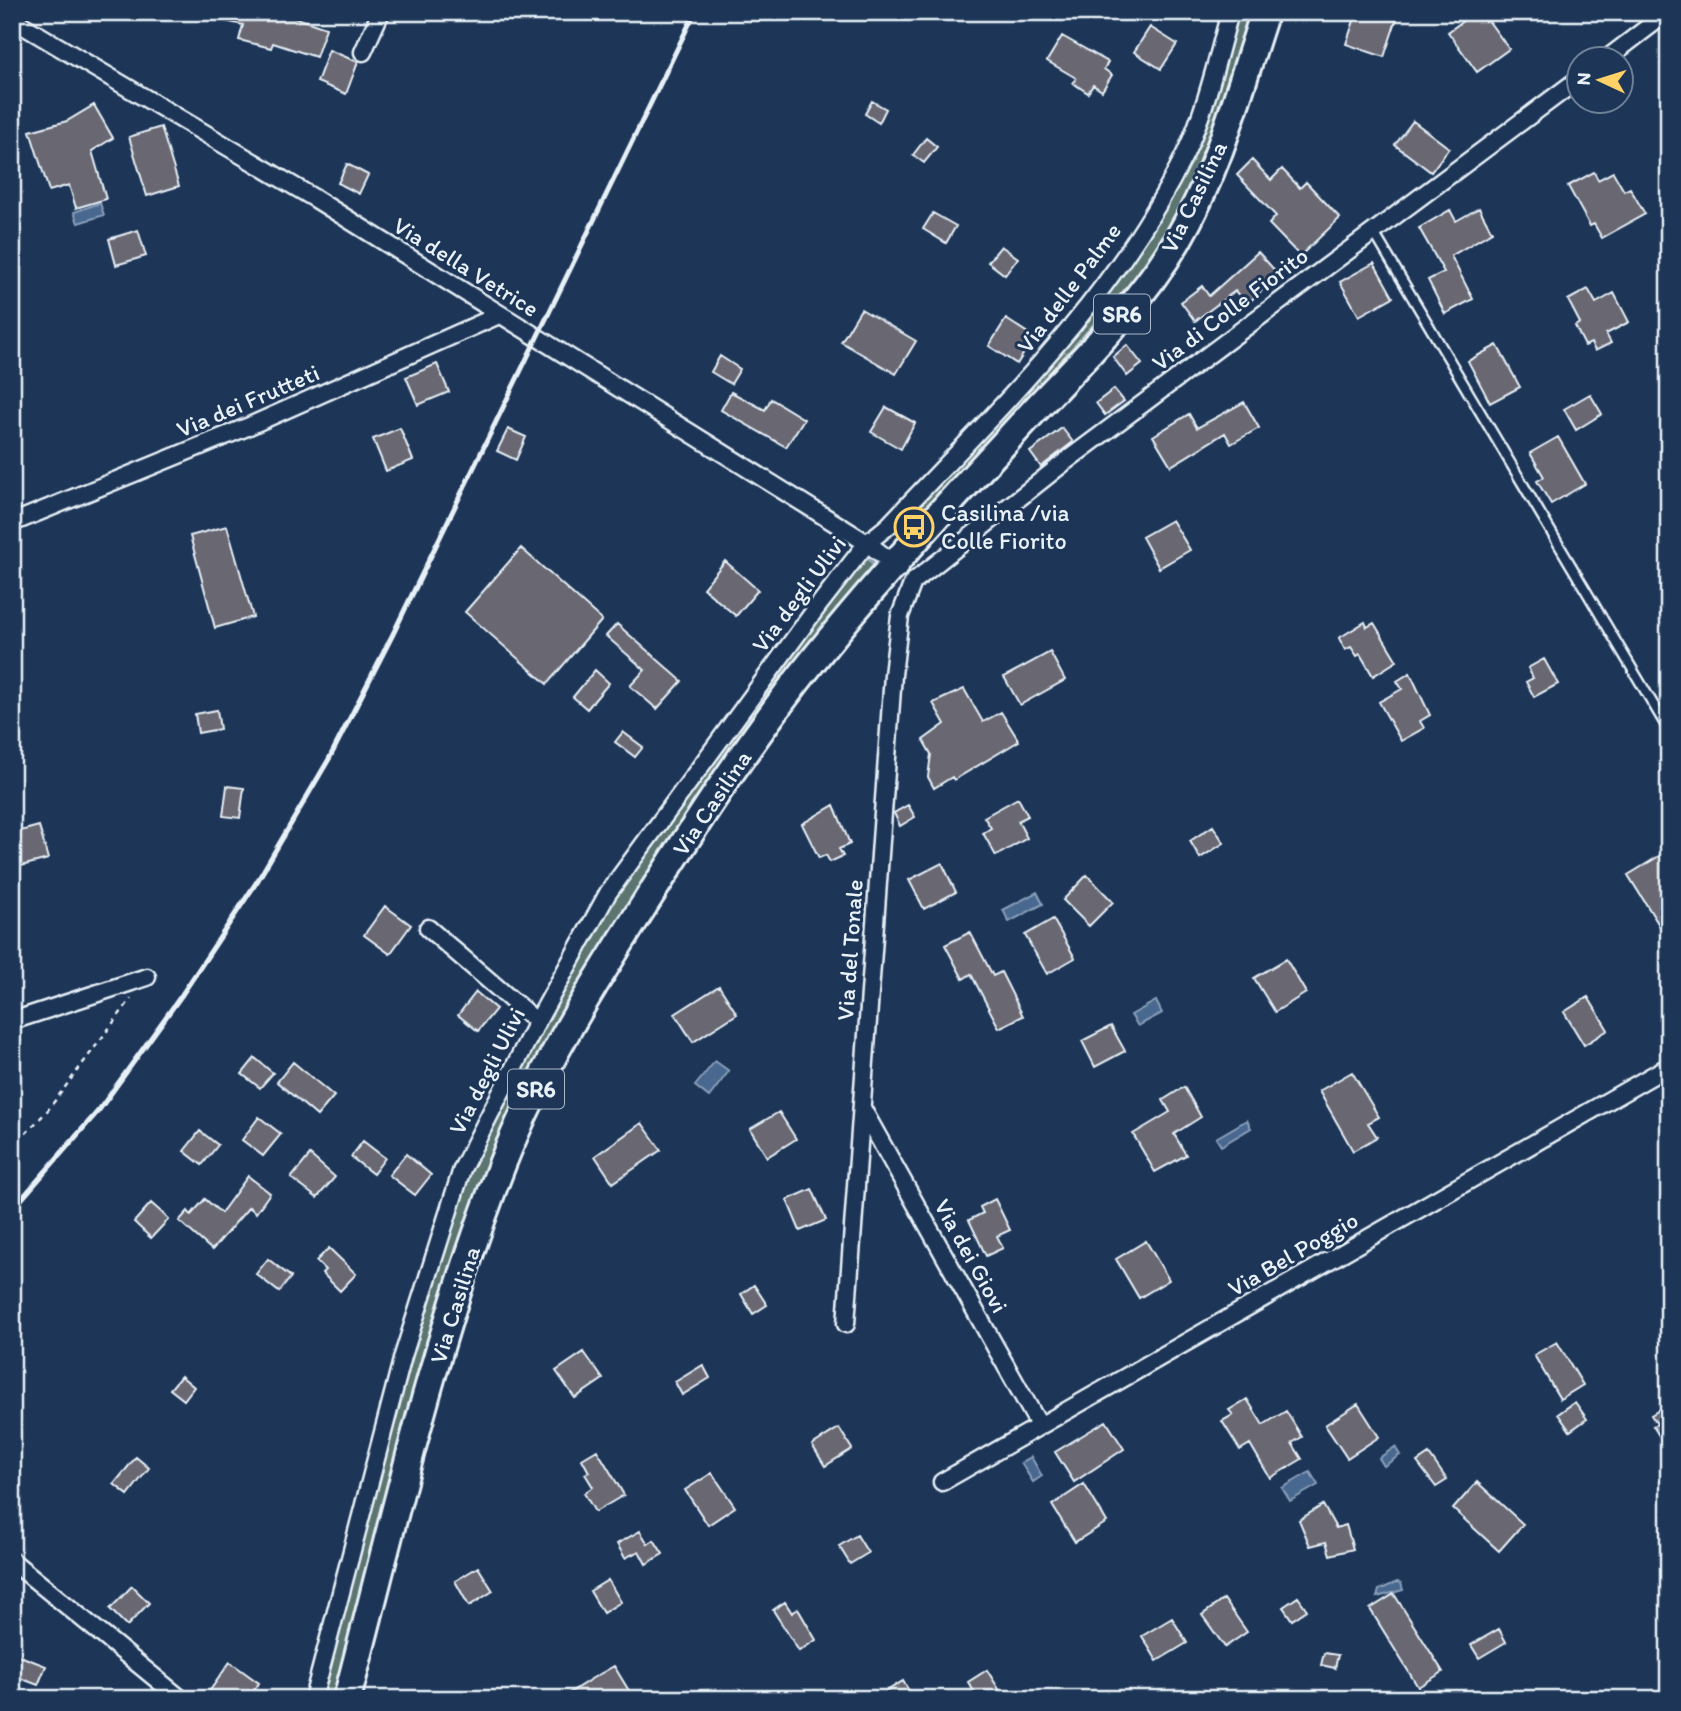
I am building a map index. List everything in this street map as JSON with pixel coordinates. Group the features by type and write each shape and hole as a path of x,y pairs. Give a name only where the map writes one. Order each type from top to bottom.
{"main road":[{"name":"Via Casilina","path":"347,1699 426,1398 475,1240 504,1160 537,1087 591,989 695,825 793,687 904,572 1162,264 1185,226 1209,175 1265,12"}],"street":[{"path":"363,52 381,12"},
{"name":"Via delle Palme","path":"867,543 1042,363 1111,275 1147,221 1188,146 1208,91 1230,12"},
{"path":"1623,46 1668,12"},
{"name":"Via della Vetrice","path":"15,19 314,198 867,543 904,572"},
{"name":"Via di Colle Fiorito","path":"904,572 1066,461 1566,88"},
{"name":"Via dei Frutteti","path":"12,523 247,428 499,315"},
{"name":"Via degli Ulivi","path":"313,1699 403,1356 462,1169 537,1022 608,893 704,759 867,543"},
{"name":"Via del Tonale","path":"846,1324 895,657 904,572"},
{"path":"428,928 537,1022"},
{"path":"12,1021 147,977"},
{"name":"Via Bel Poggio","path":"942,1482 1669,1066"},
{"name":"Via dei Giovi","path":"862,1108 1039,1425"},
{"path":"12,1561 181,1699"}],"lane":[{"path":"1373,231 1669,731"}],"path":[{"path":"12,1148 48,1110 147,977"}],"green space":[{"path":"1234,12 1249,12 1209,141 1185,205 1145,267 912,525 903,517 1061,348 1172,187"},
{"path":"864,557 875,565 713,779 614,928 527,1084 488,1165 460,1243 395,1463 333,1699 315,1699 389,1427 465,1178 594,925 653,840"}],"water":[{"path":"100,203 104,215 78,223 74,212"},
{"path":"1037,892 1043,904 1009,922 1003,910"},
{"path":"1156,1001 1162,1013 1138,1026 1131,1015"},
{"path":"715,1061 729,1071 709,1097 695,1086"},
{"path":"1247,1120 1251,1128 1221,1146 1216,1138"},
{"path":"1395,1447 1400,1455 1384,1466 1379,1458"},
{"path":"1031,1457 1042,1476 1033,1482 1021,1463"},
{"path":"1310,1472 1318,1485 1290,1501 1282,1488"},
{"path":"1397,1582 1401,1583 1403,1590 1377,1597 1379,1590"}],"building":[{"path":"213,12 279,12 326,28 316,57 273,43 271,48 239,40 243,25 212,18"},
{"path":"1357,12 1399,12 1384,57 1346,44"},
{"path":"1475,12 1482,12 1509,49 1477,72 1448,32"},
{"path":"1150,27 1177,44 1161,69 1134,52"},
{"path":"1062,36 1108,62 1104,69 1112,75 1102,91 1093,85 1088,93 1073,83 1076,78 1047,61"},
{"path":"329,50 358,62 346,94 317,82"},
{"path":"872,101 886,109 879,123 865,114"},
{"path":"94,105 113,138 92,151 106,199 76,208 69,185 49,191 30,131 67,121"},
{"path":"1413,121 1449,148 1431,172 1395,145"},
{"path":"161,127 179,186 147,196 129,137"},
{"path":"926,138 937,147 924,163 913,155"},
{"path":"1252,160 1271,180 1282,169 1300,188 1306,182 1340,218 1300,256 1269,224 1276,216 1237,175"},
{"path":"347,164 368,175 359,194 338,183"},
{"path":"1594,172 1598,180 1613,172 1624,191 1630,188 1645,214 1602,238 1594,224 1590,226 1568,186"},
{"path":"1479,208 1492,232 1451,256 1473,299 1445,314 1428,280 1444,272 1419,228 1450,210 1456,221"},
{"path":"933,213 956,226 946,243 923,229"},
{"path":"138,230 146,256 116,265 109,239"},
{"path":"1001,246 1018,258 1005,275 988,262"},
{"path":"1258,252 1279,275 1247,304 1235,291 1195,321 1181,302 1202,286 1209,296"},
{"path":"1374,263 1393,297 1359,316 1340,282"},
{"path":"1588,289 1596,303 1614,293 1629,322 1606,334 1611,343 1595,351 1591,343 1585,346 1575,326 1580,323 1568,300"},
{"path":"861,309 916,341 896,374 841,342"},
{"path":"1006,319 1034,337 1017,364 989,346"},
{"path":"1127,345 1142,364 1127,376 1113,357"},
{"path":"1497,345 1520,387 1490,403 1468,361"},
{"path":"720,356 740,369 731,384 711,372"},
{"path":"437,364 449,392 418,405 406,377"},
{"path":"1114,389 1124,401 1105,415 1096,403"},
{"path":"731,392 765,410 771,399 804,419 786,447 721,410"},
{"path":"1590,394 1602,414 1576,430 1564,409"},
{"path":"1244,402 1259,428 1231,444 1225,433 1171,466 1153,436 1189,414 1197,428"},
{"path":"886,407 915,423 901,449 871,432"},
{"path":"400,428 413,460 386,471 373,439"},
{"path":"1062,428 1073,442 1041,467 1030,452"},
{"path":"508,429 526,437 516,460 497,451"},
{"path":"1558,437 1585,484 1551,504 1537,481 1544,477 1530,453"},
{"path":"1172,520 1190,550 1159,568 1142,537"},
{"path":"227,526 253,617 215,628 190,536"},
{"path":"521,548 602,620 547,684 465,612"},
{"path":"725,561 758,590 736,616 703,588"},
{"path":"1365,622 1367,627 1374,623 1397,661 1373,676 1360,654 1357,656 1351,647 1345,650 1339,638"},
{"path":"617,624 682,681 657,709 630,686 645,670 606,636"},
{"path":"1050,652 1065,680 1020,705 1004,677"},
{"path":"1544,659 1558,684 1534,697 1526,682 1533,678 1528,668"},
{"path":"595,670 609,683 587,709 573,697"},
{"path":"1410,673 1430,715 1420,721 1424,728 1401,741 1379,702 1402,689 1397,681"},
{"path":"964,689 983,722 1001,712 1019,741 954,780 952,777 934,788 928,777 931,754 923,740 945,724 933,703"},
{"path":"217,710 220,729 198,733 195,714"},
{"path":"623,732 643,747 635,757 615,742"},
{"path":"227,786 244,788 240,818 223,816"},
{"path":"1018,798 1028,816 1018,821 1027,838 996,856 983,833 991,828 984,817"},
{"path":"834,805 850,844 839,849 843,856 830,862 826,855 819,858 802,824"},
{"path":"908,805 915,817 900,826 894,813"},
{"path":"39,826 48,859 21,866 13,833"},
{"path":"1213,826 1224,843 1200,858 1190,841"},
{"path":"1669,850 1669,941 1628,875"},
{"path":"942,863 956,892 924,909 909,880"},
{"path":"1087,875 1113,902 1089,926 1063,900"},
{"path":"385,906 411,925 390,954 364,935"},
{"path":"1053,919 1075,958 1047,974 1025,935"},
{"path":"970,932 993,976 1001,972 1023,1016 999,1028 971,974 963,979 945,945"},
{"path":"1286,959 1306,993 1275,1012 1254,978"},
{"path":"719,986 737,1014 693,1042 675,1014"},
{"path":"476,992 496,1009 478,1031 458,1015"},
{"path":"1588,997 1608,1030 1584,1045 1564,1012"},
{"path":"1111,1026 1125,1051 1095,1067 1082,1041"},
{"path":"255,1058 273,1073 260,1088 242,1074"},
{"path":"293,1062 334,1096 317,1116 277,1082"},
{"path":"1352,1072 1379,1117 1368,1123 1377,1137 1353,1151 1319,1091"},
{"path":"1184,1087 1201,1117 1174,1134 1186,1155 1155,1172 1133,1134 1170,1112 1163,1100"},
{"path":"779,1112 796,1139 767,1157 750,1129"},
{"path":"259,1117 281,1134 263,1156 242,1140"},
{"path":"642,1123 661,1150 613,1183 595,1156"},
{"path":"200,1131 218,1145 202,1165 184,1151"},
{"path":"363,1141 385,1158 373,1174 351,1157"},
{"path":"406,1154 431,1175 415,1195 389,1175"},
{"path":"310,1155 335,1177 317,1198 291,1178"},
{"path":"248,1176 270,1193 256,1213 249,1207 212,1250 179,1221 188,1211 191,1215 205,1199 221,1213"},
{"path":"812,1189 826,1220 800,1231 787,1200"},
{"path":"995,1199 1010,1230 997,1236 1003,1248 986,1256 969,1220 983,1213 980,1207"},
{"path":"151,1203 169,1219 151,1238 134,1222"},
{"path":"1146,1241 1169,1280 1139,1298 1116,1259"},
{"path":"329,1248 356,1274 340,1291 322,1273 325,1270 316,1261"},
{"path":"268,1259 291,1277 279,1292 256,1274"},
{"path":"754,1285 767,1305 753,1314 741,1294"},
{"path":"1557,1342 1583,1385 1560,1399 1534,1355"},
{"path":"584,1352 603,1379 575,1398 556,1371"},
{"path":"703,1365 710,1378 682,1395 675,1382"},
{"path":"181,1376 194,1387 184,1400 170,1389"},
{"path":"1247,1399 1263,1425 1286,1411 1302,1437 1292,1443 1302,1459 1270,1478 1250,1444 1240,1450 1222,1421 1233,1415 1229,1410"},
{"path":"1575,1402 1587,1419 1570,1431 1558,1414"},
{"path":"1358,1404 1379,1437 1347,1458 1325,1425"},
{"path":"1669,1404 1669,1452 1653,1426 1657,1424 1651,1415"},
{"path":"1106,1421 1124,1449 1074,1482 1055,1452"},
{"path":"839,1428 852,1449 825,1466 812,1445"},
{"path":"597,1450 624,1495 595,1512 584,1493 593,1487 585,1474 589,1472 582,1459"},
{"path":"1429,1454 1447,1480 1436,1487 1417,1462"},
{"path":"136,1457 149,1468 128,1495 114,1484"},
{"path":"712,1473 735,1507 708,1525 685,1490"},
{"path":"1477,1482 1523,1524 1499,1551 1453,1509"},
{"path":"1084,1484 1107,1522 1075,1542 1052,1505"},
{"path":"1323,1505 1336,1528 1346,1525 1353,1549 1330,1555 1326,1542 1310,1546 1299,1520"},
{"path":"640,1531 648,1544 654,1540 663,1554 646,1564 639,1551 625,1558 617,1544"},
{"path":"857,1535 868,1553 850,1564 839,1546"},
{"path":"478,1567 493,1591 469,1606 455,1581"},
{"path":"608,1580 621,1602 603,1613 590,1591"},
{"path":"132,1586 149,1603 127,1626 110,1609"},
{"path":"1394,1594 1443,1672 1418,1687 1370,1609"},
{"path":"1298,1597 1307,1610 1292,1620 1283,1607"},
{"path":"1224,1599 1247,1632 1225,1647 1202,1615"},
{"path":"785,1602 792,1613 798,1609 816,1640 799,1651 773,1610"},
{"path":"1172,1618 1187,1643 1157,1661 1142,1636"},
{"path":"1499,1629 1506,1642 1479,1658 1471,1645"},
{"path":"12,1653 46,1666 38,1685 12,1675"},
{"path":"1324,1653 1338,1655 1335,1668 1321,1665"},
{"path":"230,1662 259,1683 248,1699 204,1699"},
{"path":"614,1666 634,1699 560,1699 591,1679"},
{"path":"987,1670 1005,1699 979,1699 968,1682"},
{"path":"903,1681 914,1699 874,1699"}],"waterway":[{"path":"866,555 876,562"}],"railway":[{"path":"12,1210 99,1110 181,996 258,880 329,759 393,634 695,12"}],"place":[{"name":"Casilina /via Colle Fiorito","path":"914,527"}]}
